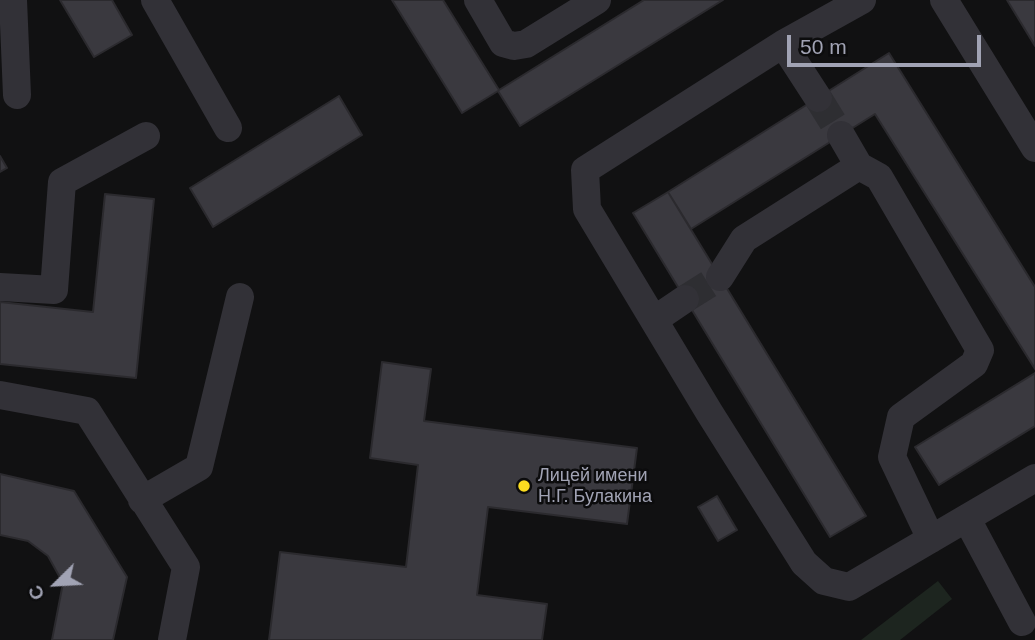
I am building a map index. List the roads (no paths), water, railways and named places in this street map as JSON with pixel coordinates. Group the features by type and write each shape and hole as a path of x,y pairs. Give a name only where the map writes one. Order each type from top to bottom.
{"street":[{"path":"13,0 17,94"},
{"path":"155,0 228,128"},
{"path":"478,0 503,43 514,46 526,44 597,0"},
{"path":"862,0 783,44 585,170 587,209 804,563 824,581 849,587 1035,478"},
{"path":"944,0 1035,148"},
{"path":"783,44 818,98"},
{"path":"841,135 859,166 879,177 980,349 974,364 901,417 892,457 931,539"},
{"path":"0,286 54,290 62,182 146,136"},
{"path":"720,277 744,239 859,166"},
{"path":"142,500 199,467 240,297"},
{"path":"654,320 685,299"},
{"path":"0,395 87,411 186,567 172,640"},
{"path":"967,519 1025,629"}],"tunnel":[{"path":"818,98 841,135"},
{"path":"685,299 720,277"}],"place":[{"name":"Лицей имени Н.Г. Булакина","path":"524,486"}]}
